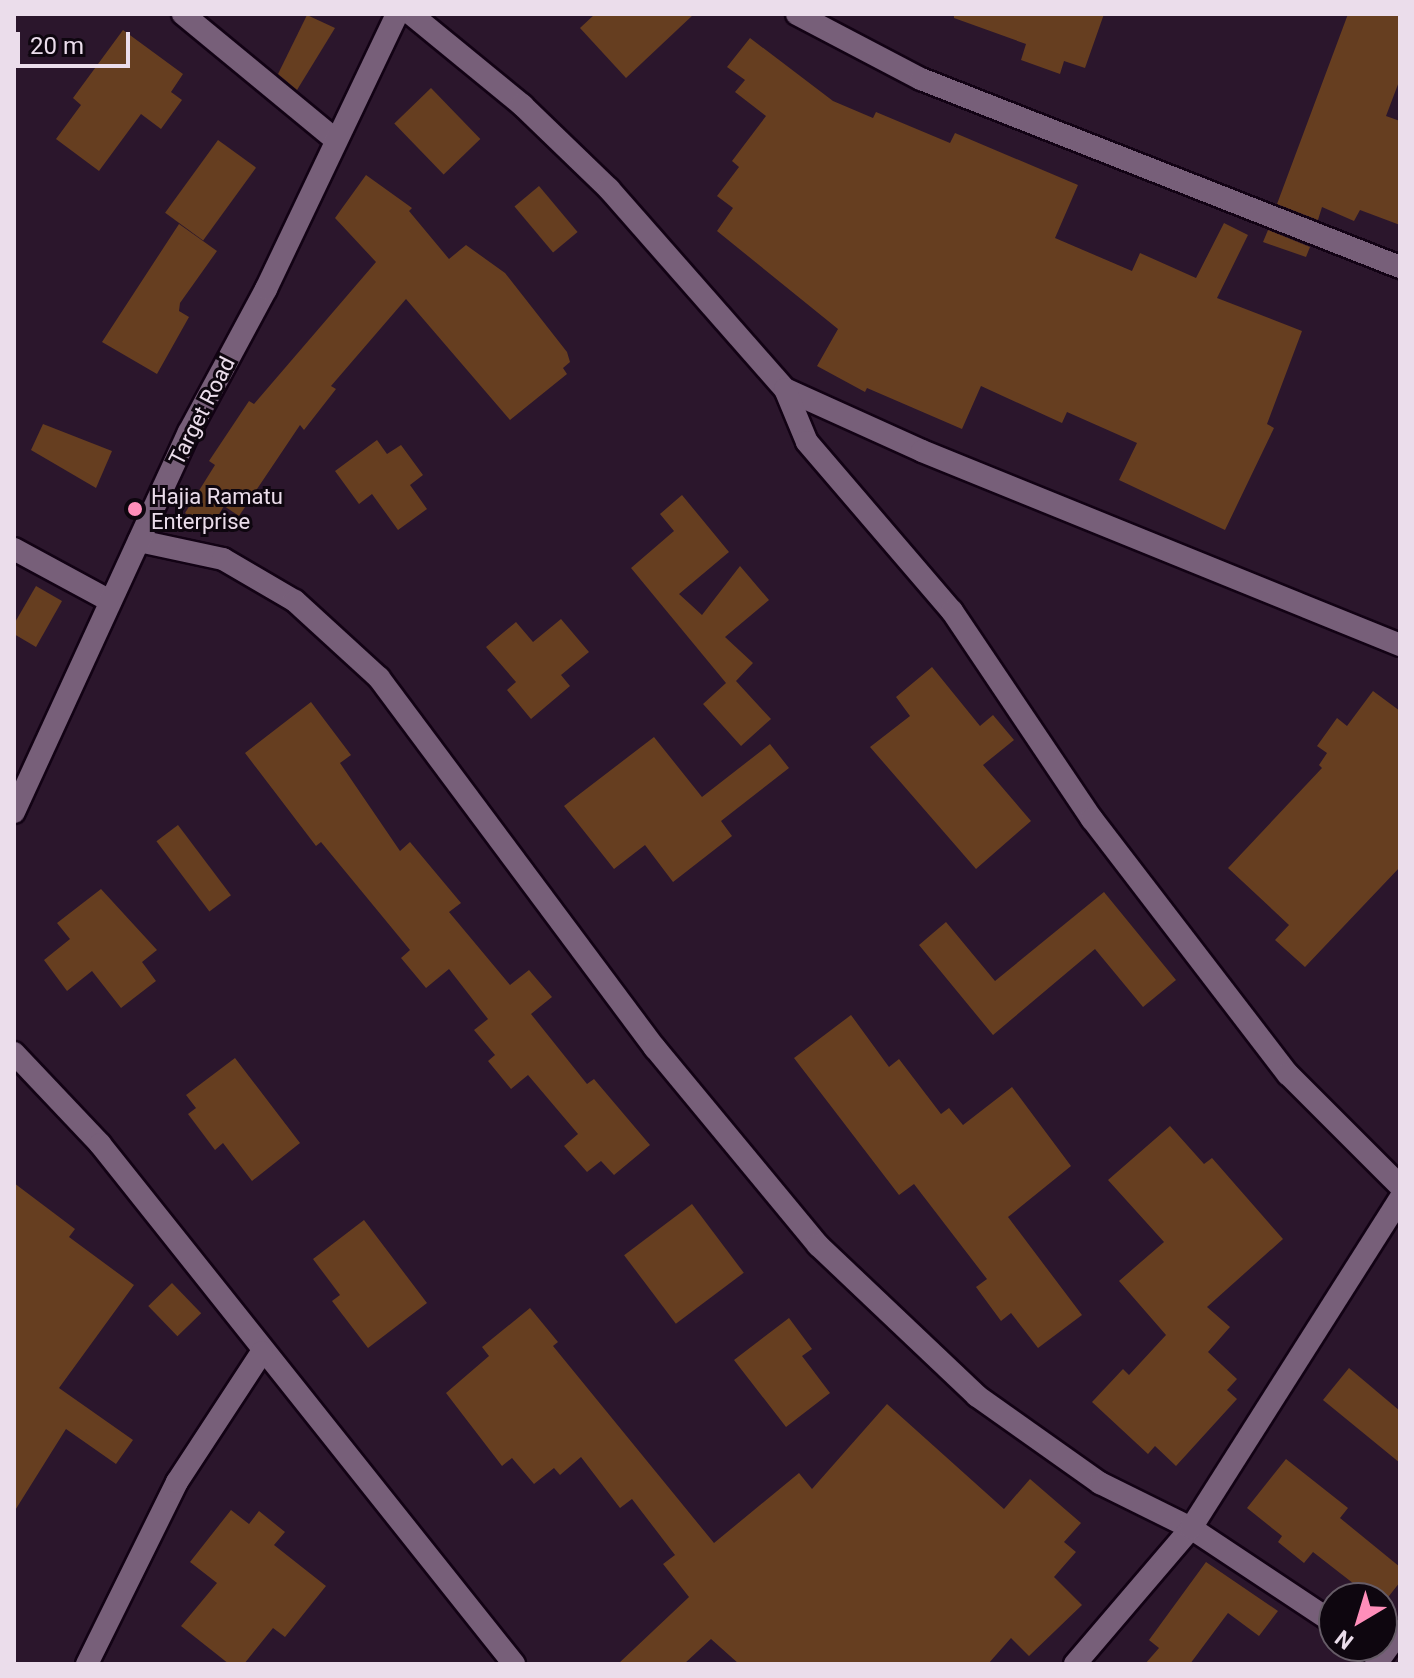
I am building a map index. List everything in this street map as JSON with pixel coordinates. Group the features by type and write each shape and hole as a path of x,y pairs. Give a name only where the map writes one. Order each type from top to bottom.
{"street":[{"path":"183,14 336,140"},
{"name":"Target Road","path":"14,812 110,601 397,14"},
{"path":"411,14 522,105 609,189 785,389 807,442 952,611 1092,819 1288,1074 1400,1186"},
{"path":"797,14 921,79 1400,267"},
{"path":"785,389 922,451 1400,645"},
{"path":"139,541 223,559 295,601 379,678 655,1048 818,1245 977,1396 1100,1483 1191,1528 1318,1612"},
{"path":"14,549 110,601"},
{"path":"14,1053 100,1144 262,1352 514,1664"},
{"path":"1075,1664 1191,1528 1400,1199"},
{"path":"87,1664 177,1482 262,1352"}],"building":[{"path":"595,14 694,14 626,78 580,28"},
{"path":"954,14 1104,14 1085,68 1064,61 1060,74 1021,60 1026,44 954,18"},
{"path":"1348,14 1400,14 1400,79 1386,116 1400,121 1400,225 1360,210 1354,221 1322,207 1318,220 1277,204"},
{"path":"307,15 335,28 297,90 278,74"},
{"path":"123,30 183,74 171,92 182,100 161,129 141,114 99,171 56,139 81,105 73,98"},
{"path":"750,38 833,101 873,118 876,112 950,143 955,133 1078,185 1055,238 1132,271 1140,253 1196,278 1224,223 1248,235 1217,298 1302,331 1267,424 1274,428 1225,530 1119,480 1137,443 1067,412 1062,423 981,386 962,429 867,388 865,392 817,366 838,329 717,231 733,208 717,196 739,167 732,161 766,116 735,92 745,80 727,67"},
{"path":"431,88 480,139 444,175 394,123"},
{"path":"218,140 256,168 203,240 165,213"},
{"path":"366,175 412,208 409,211 449,259 466,245 505,273 567,352 570,362 563,368 567,374 510,420 406,299 331,386 336,389 304,430 300,425 239,516 224,506 210,529 185,513 215,465 209,461 249,401 254,404 376,262 335,218"},
{"path":"539,186 578,232 553,253 514,207"},
{"path":"179,224 217,251 180,303 179,311 189,317 157,374 102,342"},
{"path":"1268,230 1310,247 1306,257 1263,242"},
{"path":"43,424 112,451 96,488 31,450"},
{"path":"377,440 387,454 401,445 423,475 410,485 427,509 398,530 372,494 359,504 335,471"},
{"path":"682,495 729,552 679,594 702,615 740,566 769,600 725,637 753,663 736,681 771,719 741,746 703,704 726,683 631,568 674,531 660,514"},
{"path":"36,586 62,601 36,647 14,634 14,624"},
{"path":"561,619 589,652 561,675 570,686 531,719 507,690 516,682 486,647 516,622 533,642"},
{"path":"932,667 980,726 993,715 1014,740 983,765 1031,821 976,869 870,747 910,716 896,697"},
{"path":"1373,691 1400,711 1400,867 1305,967 1275,940 1289,925 1228,868 1322,768 1319,765 1327,753 1317,746 1337,718 1347,726"},
{"path":"311,702 351,755 340,763 400,851 410,842 461,903 449,912 510,985 529,970 552,997 531,1014 587,1084 594,1079 650,1145 614,1175 601,1161 587,1172 564,1146 578,1134 528,1075 511,1089 488,1061 495,1055 474,1030 488,1019 449,969 426,988 401,958 410,950 321,842 316,846 245,753"},
{"path":"654,737 702,797 770,744 789,768 721,821 732,836 673,882 645,845 614,869 564,806"},
{"path":"178,825 231,895 209,912 156,841"},
{"path":"101,889 157,950 142,962 156,981 121,1008 92,971 67,991 44,960 70,939 57,923"},
{"path":"1104,892 1176,980 1143,1007 1095,949 993,1035 919,945 946,922 995,981"},
{"path":"851,1015 889,1067 899,1059 941,1114 949,1108 963,1125 1012,1087 1071,1166 1008,1217 1082,1315 1038,1348 1011,1313 1001,1321 976,1287 987,1279 914,1184 899,1195 794,1058"},
{"path":"235,1058 300,1143 252,1181 223,1143 215,1150 188,1114 196,1108 186,1095"},
{"path":"1170,1126 1204,1164 1212,1158 1283,1239 1207,1307 1230,1327 1208,1352 1237,1379 1227,1390 1237,1399 1176,1466 1155,1446 1148,1454 1092,1402 1123,1369 1129,1375 1166,1335 1119,1281 1164,1242 1108,1180"},
{"path":"14,1183 75,1229 69,1237 134,1285 59,1388 133,1440 116,1464 66,1429 14,1512"},
{"path":"692,1204 744,1273 676,1324 624,1255"},
{"path":"364,1220 427,1303 368,1348 332,1301 340,1295 313,1259"},
{"path":"172,1283 201,1313 177,1336 148,1306"},
{"path":"530,1308 558,1342 553,1346 714,1543 799,1473 812,1489 887,1404 1004,1509 1030,1479 1081,1523 1064,1542 1076,1552 1054,1577 1082,1605 1029,1656 1011,1638 988,1664 739,1664 711,1639 684,1664 618,1664 689,1597 663,1564 675,1555 632,1499 620,1508 581,1457 560,1475 554,1468 534,1484 512,1458 502,1466 446,1393 489,1356 482,1347"},
{"path":"789,1318 812,1349 802,1356 830,1393 786,1427 734,1360"},
{"path":"1349,1368 1400,1411 1400,1463 1323,1400"},
{"path":"1286,1459 1348,1508 1340,1518 1400,1567 1400,1582 1398,1585 1398,1582 1351,1582 1313,1552 1304,1563 1278,1542 1282,1536 1247,1508"},
{"path":"231,1510 249,1524 259,1511 285,1532 274,1545 326,1586 285,1637 273,1628 244,1664 229,1664 181,1626 217,1583 190,1562"},
{"path":"1206,1562 1278,1611 1259,1636 1228,1613 1190,1664 1145,1664 1159,1648 1149,1640"}],"place":[{"name":"Hajia Ramatu Enterprise","path":"135,509"}]}
